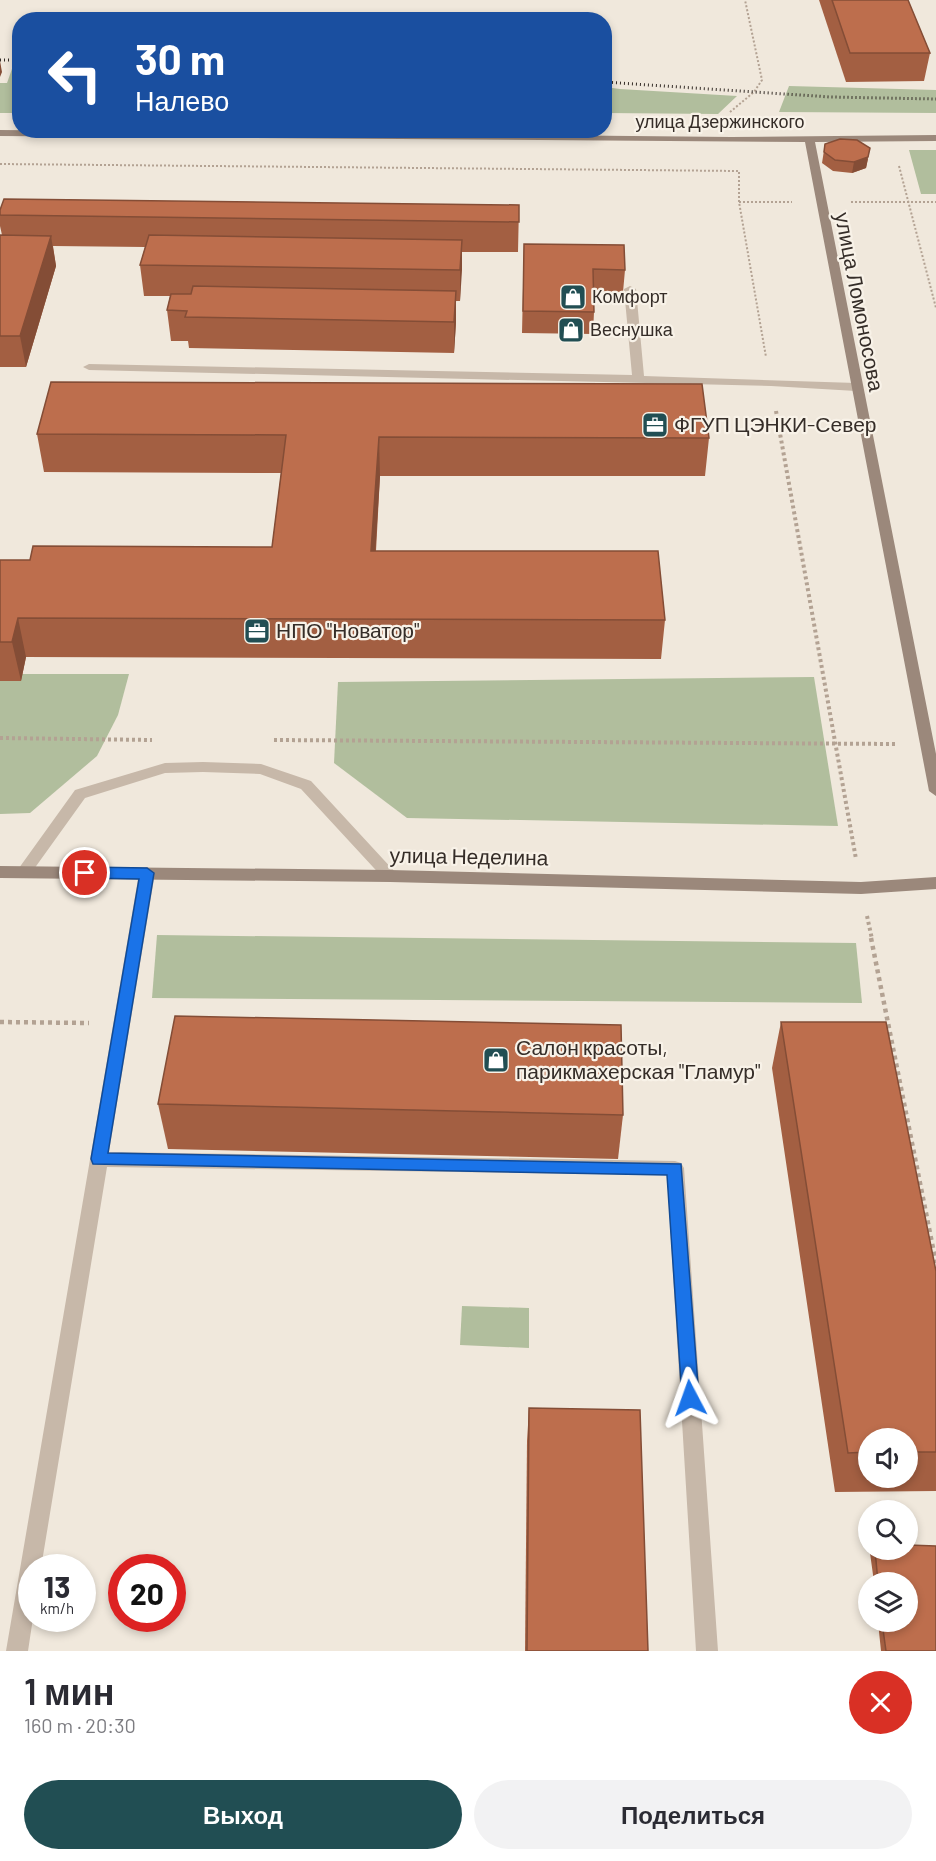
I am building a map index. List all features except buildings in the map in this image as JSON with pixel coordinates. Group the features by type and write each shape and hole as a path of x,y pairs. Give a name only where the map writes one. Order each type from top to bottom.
{"street":[{"name":"улица Дзержинского","path":"522,138 731,140 936,138"},
{"name":"улица Ломоносова","path":"809,139 936,791"},
{"name":"улица Неделина","path":"0,872 390,876 861,888 936,883"}],"lane":[{"path":"630,289 638,379"},
{"path":"89,367 771,382 856,387"},
{"path":"24,872 80,794 165,768 203,767 261,769 306,785 390,876"},
{"path":"17,1651 147,873"},
{"path":"99,1159 675,1168 707,1651"}],"path":[{"path":"745,0 762,80 754,92 729,113 731,140 739,171 739,202 861,888 936,1263"},
{"path":"892,138 936,308"},
{"path":"0,164 739,171"},
{"path":"0,738 156,740"},
{"path":"264,740 927,744"},
{"path":"0,1022 122,1024"}],"green space":[{"path":"12,69 12,113 0,113 0,83 7,83"},
{"path":"789,86 936,90 936,113 779,112"},
{"path":"612,88 737,96 718,114 612,113"},
{"path":"909,150 936,150 936,194 921,194"},
{"path":"0,674 129,674 118,715 97,756 30,813 0,814"},
{"path":"814,677 838,826 407,818 334,763 338,682"},
{"path":"157,935 856,943 862,1003 152,998"},
{"path":"462,1306 529,1308 529,1348 460,1345"}],"railway":[{"path":"0,60 12,60"},
{"path":"612,83 830,97 936,99"}],"place":[{"name":"Комфорт","path":"573,297"},
{"name":"Веснушка","path":"571,330"},
{"name":"ФГУП ЦЭНКИ-Север","path":"655,425"},
{"name":"НПО \"Новатор\"","path":"257,631"},
{"name":"Салон красоты, парикмахерская \"Гламур\"","path":"496,1060"}],"route":[{"path":"85,873 147,873 99,1159 675,1168 690,1398"}]}
